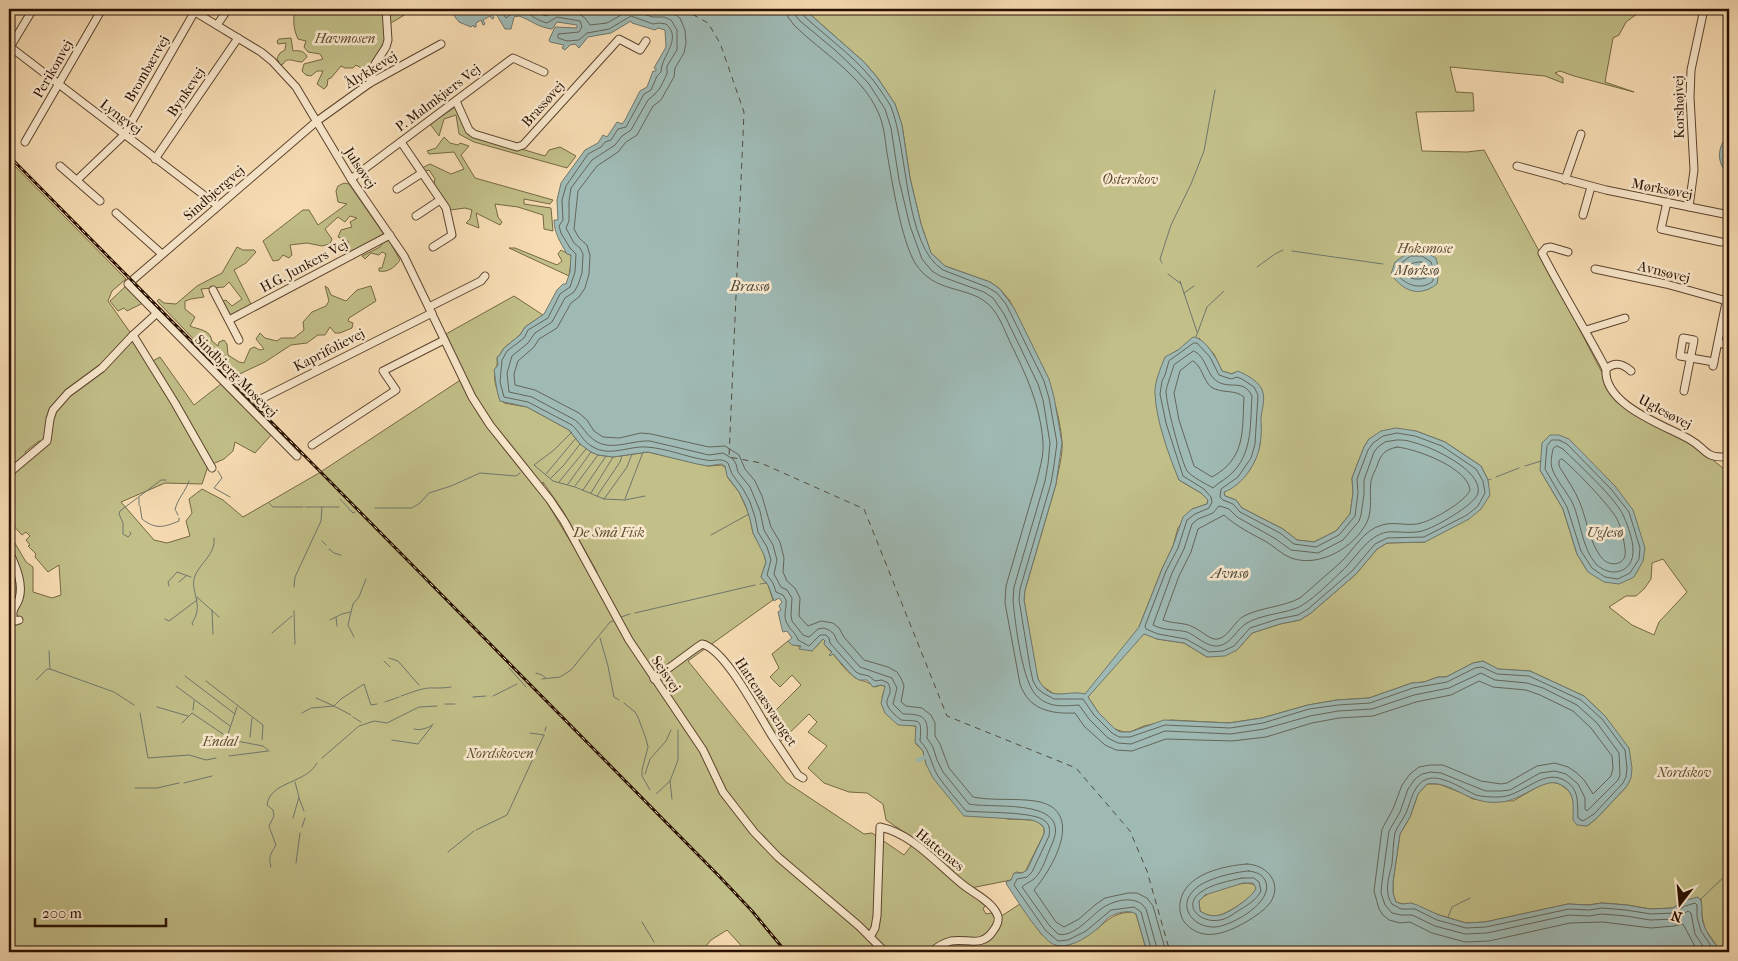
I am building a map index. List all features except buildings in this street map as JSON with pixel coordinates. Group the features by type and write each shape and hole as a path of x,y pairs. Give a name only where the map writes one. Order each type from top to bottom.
{"street":[{"path":"9,48 33,9"},
{"name":"Perikonvej","path":"25,142 102,9"},
{"path":"217,25 228,9"},
{"path":"370,83 375,64 386,47 388,40 386,9"},
{"name":"Korshøjvej","path":"1689,206 1694,170 1690,97 1691,70 1704,9"},
{"name":"Julsøvej","path":"192,10 272,61 301,94 351,179 404,256 463,380"},
{"name":"Brombærvej","path":"77,180 124,135 192,10"},
{"name":"Bynkevej","path":"155,159 238,38"},
{"name":"Brassøvej","path":"456,101 470,130 474,134 517,147 523,145 619,40 640,50 646,41"},
{"name":"Ålykkevej","path":"317,122 370,83 441,44"},
{"name":"Lyngvej","path":"9,48 218,206"},
{"name":"P. Malmkjærs Vej","path":"351,179 513,58 544,72"},
{"name":"Sindbjergvej","path":"128,284 317,122"},
{"path":"1565,180 1580,134"},
{"path":"401,142 446,208 452,235 433,247"},
{"path":"60,166 100,201"},
{"name":"Mørksøvej","path":"1517,166 1591,187 1729,215"},
{"path":"396,190 422,173"},
{"path":"1583,215 1591,187"},
{"path":"416,216 440,200"},
{"path":"1667,202 1661,229 1721,242"},
{"path":"116,213 162,254"},
{"name":"H.G. Junkers Vej","path":"229,320 390,236"},
{"name":"Uglesøvej","path":"1568,252 1551,247 1546,248 1542,253 1563,294 1586,330 1606,369 1605,374 1617,396 1631,409 1691,440 1709,455 1729,457"},
{"name":"Avnsøvej","path":"1595,269 1666,284 1726,301"},
{"path":"430,310 481,281 485,276"},
{"name":"Sindbjerg Mosevej","path":"128,284 297,456"},
{"path":"1684,391 1690,358 1714,365 1729,288"},
{"path":"214,290 239,340"},
{"name":"Kaprifolievej","path":"241,384 258,399 263,398 430,310"},
{"path":"9,473 43,445 46,440 53,410 68,393 102,368 156,314"},
{"path":"1586,330 1625,318"},
{"path":"133,336 175,403 212,468"},
{"path":"312,445 396,390 383,371 444,340"},
{"path":"1718,343 1729,345"},
{"path":"1606,369 1610,365 1619,364 1631,371"},
{"name":"Sejsvej","path":"463,380 490,425 550,500 564,521 628,640 703,750 723,792 740,815 778,857 885,952"},
{"path":"9,551 18,571 19,599 12,610 13,618 16,621 19,620"},
{"name":"Hattenæsvænget","path":"654,679 702,644 706,645 717,653 728,667 773,739 798,775 803,778"},
{"name":"Hattenæs","path":"870,937 875,928 877,916 880,827 903,836 925,851 963,885 994,908 998,915 998,922 994,930 984,940 979,942 951,941 942,944 931,952"}],"green space":[{"name":"Havmosen","path":"295,9 399,9 406,14 386,26 384,34 388,37 387,43 382,45 377,63 369,76 365,78 362,76 363,69 356,65 353,68 341,66 328,79 327,86 324,89 317,84 323,71 317,71 311,76 306,75 302,71 304,64 323,59 320,54 308,52 304,47 306,41 298,39 294,24"},
{"name":"Østerskov","path":"804,9 1644,9 1626,22 1619,35 1613,38 1605,82 1634,92 1560,71 1555,73 1563,78 1563,83 1545,76 1450,67 1456,92 1473,93 1474,111 1416,112 1422,151 1467,152 1484,150 1610,388 1620,402 1691,442 1729,473 1729,952 1721,952 1705,929 1701,899 1683,901 1673,908 1650,909 1602,903 1588,905 1568,904 1485,922 1466,923 1396,902 1393,893 1393,882 1400,834 1410,817 1418,794 1427,784 1439,784 1473,799 1513,801 1544,783 1560,784 1569,791 1587,826 1627,786 1605,716 1584,696 1530,671 1498,669 1483,661 1473,663 1446,677 1412,683 1369,698 1337,700 1308,705 1262,718 1229,723 1171,720 1144,726 1130,732 1115,729 1098,712 1088,697 1077,693 1070,695 1054,694 1041,685 1035,666 1024,600 1025,590 1056,484 1061,458 1062,442 1055,405 1035,352 1010,301 1000,289 990,282 945,266 931,253 921,224 910,178 902,125 895,104 877,77 864,62","holes":["1199,338 1214,354 1222,371 1232,374 1235,372 1261,424 1260,445 1255,460 1241,480 1224,492 1225,496 1236,500 1242,508 1283,529 1297,540 1314,542 1336,531 1350,514 1353,493 1352,478 1369,439 1416,431 1445,442 1481,466 1488,480 1425,542 1387,543 1377,549 1356,574 1311,613 1300,620 1252,633 1237,650 1207,657 1184,643 1157,639 1139,627 1173,546 1178,528 1192,509 1207,504 1208,500 1201,493 1179,480 1161,424 1157,379 1171,354","1540,470 1615,486 1588,572 1577,554 1563,509","1663,559 1687,592 1659,622 1654,635 1632,625 1609,607 1626,596 1636,596 1644,589 1651,579 1652,563"]},
{"path":"291,38 293,51 302,51 307,57 302,62 287,60 280,65 277,58 285,50 286,43 278,44 277,41 279,39"},
{"path":"458,105 471,134 545,156 549,150 560,147 576,156 567,168 474,142 459,134 456,115 444,119 439,136 430,124"},
{"path":"444,137 450,143 458,145 460,143 469,146 461,155 475,178 553,200 550,204 524,199 524,204 551,208 553,231 544,229 543,215 518,207 495,204 498,217 502,222 500,225 476,213 479,228 466,223 470,219 472,210 465,208 450,210 434,184 435,179 429,170 425,171 422,168 430,164 451,174 464,169 454,152 429,154 427,151 436,148"},
{"name":"Nordskoven","path":"9,160 126,279 112,291 108,301 151,362 160,357 194,405 221,384 272,434 255,453 235,442 233,451 224,459 208,466 202,484 165,483 121,502 154,540 167,543 190,536 186,521 192,513 189,499 202,489 223,500 243,517 319,473 465,377 446,334 514,296 543,315 525,327 520,335 504,348 497,359 495,384 504,403 527,407 569,430 580,444 598,455 613,457 648,452 708,466 722,465 726,468 728,478 739,492 749,514 753,533 762,548 766,562 761,577 768,585 773,600 688,661 786,782 864,834 872,833 904,855 916,840 886,820 883,804 867,793 849,792 824,783 808,768 827,746 808,732 817,722 809,714 779,743 766,720 801,685 792,675 780,687 770,677 779,668 772,654 788,641 812,651 823,639 825,641 824,644 832,653 829,655 833,654 853,676 875,687 885,686 882,697 898,724 916,726 916,744 923,751 926,764 1007,819 1032,820 1038,822 1044,828 1044,834 1025,872 1016,872 1011,880 966,889 985,906 983,909 986,914 992,913 994,917 1003,915 1020,904 1042,935 1096,930 1113,917 1122,913 1133,912 1136,914 1147,952 747,952 727,930 711,940 701,952 9,952 9,533 26,562 33,567 33,592 52,598 61,595 59,565 48,572 28,546 30,545 26,540 30,536 26,532 22,535 9,522 9,478 48,444 39,441 25,452 27,457 9,472","holes":["543,482 563,511 597,572 590,574 543,496"]},
{"path":"344,183 349,184 383,233 382,238 348,257 346,253 349,250 348,241 338,237 341,230 352,227 350,222 357,218 350,216 345,222 338,217 325,229 332,239 330,244 322,246 307,243 290,245 292,255 289,258 283,255 279,260 273,261 263,241 303,210 309,210 318,225 347,204 338,202 336,191 338,186"},
{"path":"389,240 400,260 391,269 379,271 379,268 382,268 386,254 382,252 379,255 371,253 365,259 362,256 380,247 384,241"},
{"path":"237,247 256,252 246,263 234,270 251,304 244,310 230,316 223,301 226,300 232,306 242,299 229,282 224,287 201,289 204,297 185,301 185,309 195,317 190,326 207,332 212,341 218,346 219,342 224,340 227,344 228,355 239,362 244,363 250,349 254,347 260,350 264,349 256,339 260,333 265,338 277,341 281,338 294,338 304,330 303,322 312,312 326,306 329,301 325,286 331,295 346,301 357,290 371,286 376,301 349,318 348,321 353,323 352,328 335,333 330,327 325,335 318,335 307,343 291,345 265,362 231,378 157,301 159,299 164,303 176,304 197,286 222,273"},
{"path":"509,248 515,248 557,265 562,261 558,254 561,250 572,256 569,276"},
{"path":"128,284 145,302 127,311 124,308 118,311 110,301"},
{"path":"1248,883 1255,885 1256,890 1233,909 1224,914 1214,916 1200,911 1199,901 1209,893 1229,886"}],"water":[{"name":"Brassø","path":"449,9 804,9 864,62 877,77 895,104 902,125 910,178 921,224 931,253 945,266 990,282 1000,289 1014,308 1049,379 1062,443 1056,484 1025,590 1024,600 1038,679 1048,691 1059,694 1085,694 1139,627 1183,517 1192,509 1207,504 1208,500 1201,493 1179,480 1160,426 1155,394 1157,380 1165,357 1178,350 1193,337 1198,338 1207,346 1222,371 1232,374 1238,371 1253,379 1260,385 1263,393 1259,451 1248,473 1231,489 1224,492 1225,496 1236,500 1242,508 1283,529 1297,540 1314,542 1336,531 1350,514 1353,493 1352,478 1364,447 1369,439 1381,431 1396,428 1416,431 1445,442 1481,466 1488,480 1490,495 1481,509 1469,519 1425,542 1387,543 1377,549 1356,574 1311,613 1300,620 1252,633 1237,650 1225,656 1207,657 1184,643 1157,639 1144,634 1088,697 1098,712 1115,729 1120,732 1130,732 1164,720 1229,723 1262,718 1308,705 1337,700 1369,698 1412,683 1446,677 1473,663 1483,661 1498,669 1530,671 1584,696 1605,716 1629,748 1632,768 1631,778 1627,786 1587,826 1577,825 1573,820 1571,795 1568,790 1559,784 1553,783 1539,786 1509,801 1484,802 1440,784 1427,784 1418,794 1410,817 1400,834 1393,882 1393,893 1396,902 1402,904 1411,903 1439,915 1466,923 1485,922 1568,904 1589,905 1602,903 1650,909 1673,908 1683,901 1698,897 1702,904 1704,926 1721,952 1147,952 1136,914 1126,912 1111,916 1092,933 1075,943 1063,946 1051,943 1034,925 1006,882 1011,880 1014,873 1022,873 1027,870 1044,834 1043,826 1032,820 964,816 933,778 926,764 923,751 915,742 916,726 898,725 885,713 881,703 885,686 873,687 867,680 859,680 853,676 833,654 829,655 832,652 824,644 825,641 823,639 812,651 799,649 801,646 792,645 788,641 792,638 787,631 783,632 778,612 781,610 779,606 782,602 779,598 774,601 768,585 761,577 766,562 764,555 753,533 745,504 727,476 725,466 721,464 708,466 697,464 648,452 613,457 598,455 580,444 569,430 527,407 500,401 494,370 498,365 497,357 504,348 520,335 525,327 544,314 557,290 563,284 566,284 570,272 571,255 567,254 562,246 554,225 554,220 558,220 557,200 561,183 585,150 598,143 603,135 607,137 617,122 622,124 625,120 640,91 647,87 653,71 656,71 654,68 666,47 665,30 658,28 655,30 632,23 631,21 611,33 588,37 579,48 575,44 570,45 565,50 562,48 564,45 550,42 549,40 555,27 577,28 577,25 557,22 552,29 542,27 519,16 514,17 511,29 505,29 495,12 492,14 494,18 492,19 490,16 483,20 485,24 483,25 481,20 476,23 476,27 459,22","holes":["1243,883 1253,883 1256,888 1254,892 1246,900 1229,911 1214,916 1200,911 1199,901 1205,895"]},
{"path":"1729,139 1729,177 1721,165 1719,156 1723,142"},
{"name":"Mørksø","path":"1410,251 1424,251 1436,258 1439,271 1437,284 1424,291 1412,291 1401,285 1391,274 1395,262"},
{"name":"Uglesø","path":"1550,435 1559,435 1569,439 1615,486 1633,510 1645,548 1643,561 1634,577 1619,584 1604,582 1588,572 1577,554 1563,509 1540,470 1542,443"}],"waterway":[{"path":"1162,263 1160,259 1171,225 1191,184 1204,151 1215,90"},
{"path":"1257,267 1283,250"},
{"path":"1292,251 1383,264"},
{"path":"1168,274 1181,284"},
{"path":"1180,281 1197,332"},
{"path":"1184,293 1194,286"},
{"path":"1196,337 1207,307 1224,291"},
{"path":"572,432 554,450 534,465 553,481 575,487 604,499 625,500 645,496"},
{"path":"546,474 576,438"},
{"path":"551,478 580,444"},
{"path":"559,482 586,449"},
{"path":"568,484 591,452"},
{"path":"625,499 643,452"},
{"path":"604,499 627,467 632,454"},
{"path":"575,486 598,455"},
{"path":"583,490 606,456"},
{"path":"597,496 622,456"},
{"path":"591,493 613,457"},
{"path":"1525,466 1541,461"},
{"path":"1496,477 1519,468"},
{"path":"218,471 222,478 214,488 230,497"},
{"path":"375,508 412,508 420,503 429,493 451,486 480,473 516,476 520,473"},
{"path":"130,532 131,534 128,537 123,534 120,511 161,480 166,480"},
{"path":"175,510 189,481"},
{"path":"139,498 139,505"},
{"path":"340,499 353,513 355,512"},
{"path":"269,503 273,507 303,507"},
{"path":"140,506 142,519 152,525 164,526 179,521 179,518"},
{"path":"305,507 339,507"},
{"path":"294,587 295,577 321,521 322,507"},
{"path":"176,511 178,515"},
{"path":"711,535 749,514"},
{"path":"193,625 197,610 194,587 195,576 213,549 214,538"},
{"path":"322,541 326,545"},
{"path":"329,549 341,555"},
{"path":"169,586 168,582 177,572 191,577"},
{"path":"179,582 186,576"},
{"path":"354,637 348,625 353,604 359,597 366,579"},
{"path":"760,584 767,583"},
{"path":"635,613 755,585"},
{"path":"197,597 219,617"},
{"path":"165,619 169,621 197,600"},
{"path":"212,610 213,634"},
{"path":"294,611 295,644"},
{"path":"330,620 350,612"},
{"path":"621,617 630,614"},
{"path":"272,633 292,616"},
{"path":"336,617 337,626"},
{"path":"542,679 560,677 571,670 610,622 613,621"},
{"path":"600,638 614,697 619,700"},
{"path":"49,651 50,669"},
{"path":"389,658 398,661 419,685"},
{"path":"384,661 390,667"},
{"path":"509,668 526,687"},
{"path":"36,680 47,669 50,669 114,692 134,705"},
{"path":"536,673 546,678"},
{"path":"185,676 235,714"},
{"path":"206,681 263,725 262,740"},
{"path":"302,713 311,708 334,706 341,699 364,684 371,705 377,704"},
{"path":"493,696 517,684"},
{"path":"176,686 230,726"},
{"path":"401,696 426,688 451,687"},
{"path":"473,697 486,696"},
{"path":"385,702 399,697"},
{"path":"316,698 351,715"},
{"path":"193,710 194,701"},
{"path":"624,703 635,712 646,739 648,747 642,776 650,790"},
{"path":"445,704 455,704"},
{"path":"322,758 359,726 374,721 387,723 419,707 437,706"},
{"path":"157,707 188,716"},
{"path":"228,734 237,707"},
{"path":"140,713 148,758 189,755 206,760 216,758"},
{"path":"182,723 192,713 223,734"},
{"path":"353,717 361,722"},
{"path":"250,737 252,718"},
{"path":"414,729 424,729 433,724"},
{"path":"392,740 418,744 432,726"},
{"path":"545,731 546,727"},
{"path":"645,774 650,759 666,741 671,730"},
{"path":"672,799 670,781 678,760 678,730"},
{"path":"530,733 544,735"},
{"path":"476,830 507,815 544,735"},
{"path":"226,738 263,746 269,751"},
{"path":"229,756 268,751"},
{"path":"918,760 925,757"},
{"path":"271,867 271,853 276,845 269,826 274,816 273,810 267,805 270,797 281,787 312,770 317,763"},
{"path":"184,783 212,776"},
{"path":"656,794 670,781"},
{"path":"293,818 299,797 295,782"},
{"path":"135,788 157,788 179,783"},
{"path":"299,798 304,811"},
{"path":"302,827 305,818"},
{"path":"448,852 474,831"},
{"path":"296,863 300,833"},
{"path":"1701,899 1729,872"},
{"path":"1448,917 1452,907 1470,898"},
{"path":"642,922 654,942"}],"ferry route":[{"path":"605,9 658,13 690,13 708,23 720,43 744,112 729,457 761,463 864,509 947,716 1076,768 1130,831 1147,871 1170,952"}],"railway":[{"path":"9,156 719,876 752,911 786,952"}],"park label":[{"name":"Hoksmose","path":"1425,248"},
{"name":"De Små Fisk","path":"609,532"},
{"name":"Endal","path":"220,741"},
{"name":"Nordskov","path":"1684,772"}],"water label":[{"name":"Avnsø","path":"1230,573"}]}
